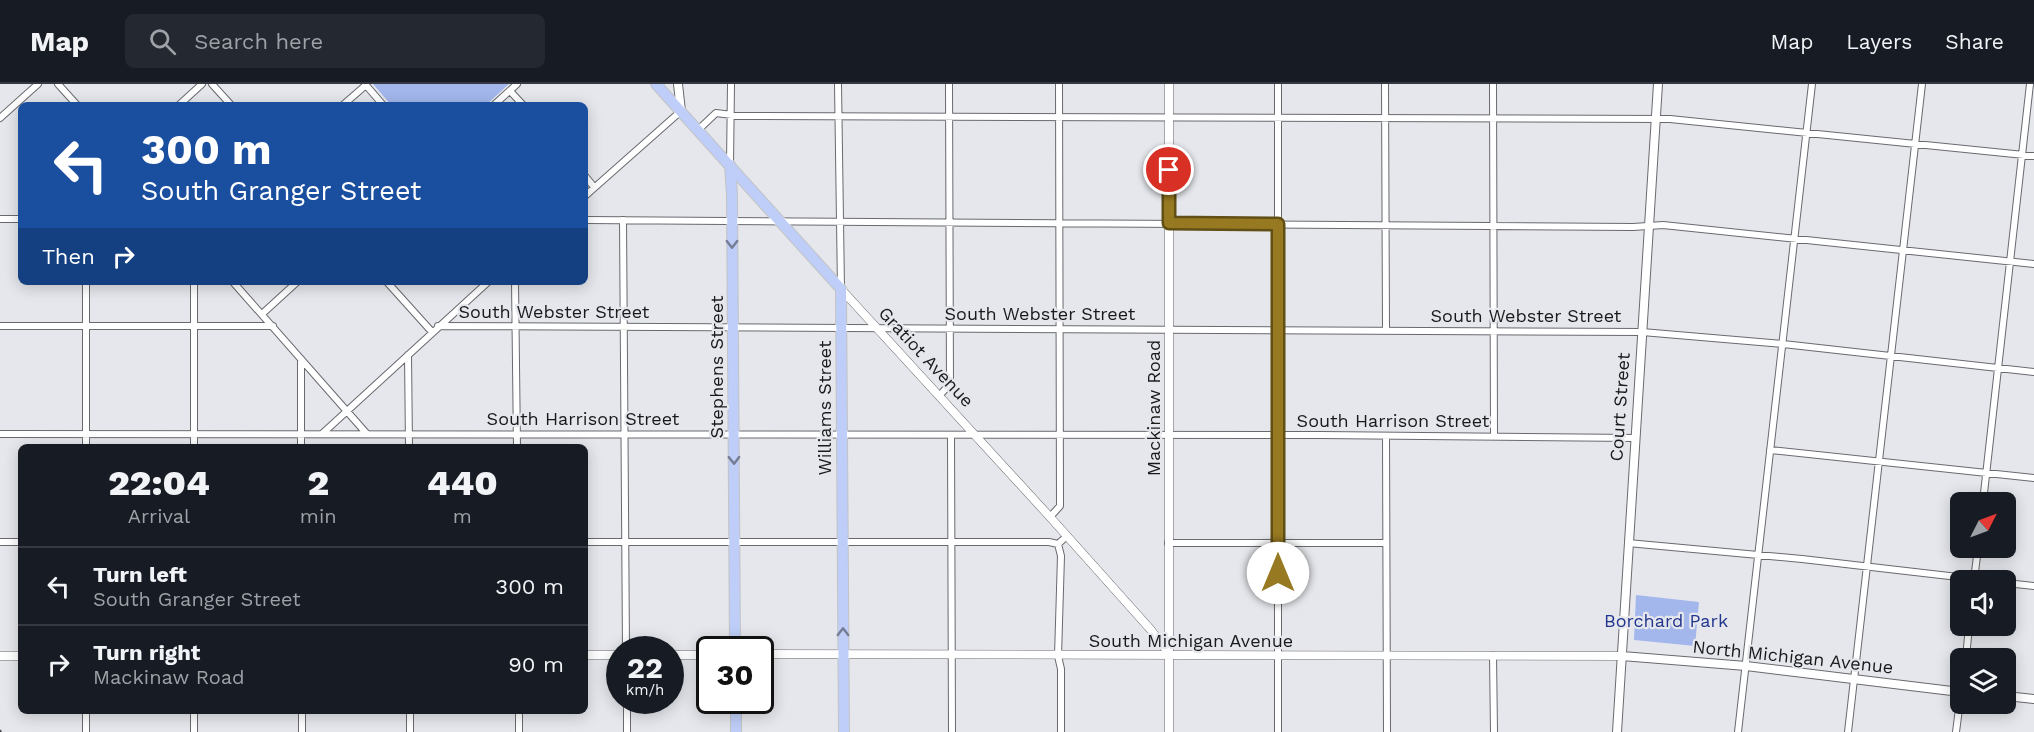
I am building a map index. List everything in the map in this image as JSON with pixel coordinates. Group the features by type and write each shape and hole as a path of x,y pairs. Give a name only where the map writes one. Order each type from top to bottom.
{"highway":[{"name":"Gratiot Avenue","path":"656,84 841,289"},
{"name":"Stephens Street","path":"730,165 735,636"},
{"name":"Williams Street","path":"841,289 844,732"},
{"path":"736,714 736,732"}],"main road":[{"path":"678,84 681,111"},
{"name":"Court Street","path":"1617,732 1658,84"},
{"name":"North Michigan Avenue","path":"1622,656 1746,666 1950,691"},
{"path":"2016,697 2034,699"}],"street":[{"path":"0,118 38,84"},
{"path":"58,84 74,102"},
{"path":"182,102 202,84"},
{"path":"212,84 228,102"},
{"path":"345,102 365,84 380,102"},
{"path":"497,102 517,84"},
{"name":"Stephens Street","path":"730,165 731,84"},
{"name":"Williams Street","path":"838,84 841,289"},
{"path":"939,396 950,384 949,84"},
{"path":"1050,517 1060,506 1059,84"},
{"name":"Mackinaw Road","path":"1169,84 1169,732"},
{"path":"1278,84 1278,732"},
{"path":"1385,84 1386,330"},
{"path":"1493,84 1494,436"},
{"path":"1738,732 1812,84"},
{"path":"1848,732 1922,84"},
{"path":"1984,492 2030,84"},
{"path":"510,91 520,102"},
{"path":"588,193 681,111"},
{"path":"698,130 716,114 1656,119 2034,156"},
{"path":"588,180 594,187"},
{"path":"0,219 18,219"},
{"path":"588,220 1060,224 1663,225 2034,264"},
{"path":"623,220 626,636"},
{"path":"86,285 86,444"},
{"path":"194,285 194,444"},
{"path":"236,285 367,434"},
{"path":"262,314 294,285"},
{"path":"390,285 432,333"},
{"path":"322,433 485,285"},
{"path":"515,285 517,444"},
{"name":"Gratiot Avenue","path":"841,289 1050,517 1151,630 1170,655"},
{"path":"0,326 273,326"},
{"name":"South Webster Street","path":"438,326 1642,332 1783,344 2034,372"},
{"path":"408,355 409,444"},
{"path":"301,359 301,444"},
{"name":"South Harrison Street","path":"0,434 1279,435 1635,438"},
{"path":"951,436 952,732"},
{"path":"1386,436 1387,732"},
{"path":"1770,450 2034,478"},
{"path":"1058,544 1067,536"},
{"path":"0,542 18,542"},
{"path":"588,542 1049,542 1058,544"},
{"path":"1168,543 1385,543"},
{"path":"1628,543 1950,577"},
{"path":"1058,544 1061,556 1058,656 1061,669 1061,732"},
{"path":"2016,584 2034,585"},
{"name":"South Michigan Avenue","path":"774,654 1622,656"},
{"path":"588,655 606,655"},
{"path":"1493,655 1494,732"},
{"path":"0,656 18,656"},
{"path":"86,714 86,732"},
{"path":"194,714 194,732"},
{"path":"302,714 302,732"},
{"path":"410,714 410,732"},
{"path":"519,714 519,732"},
{"path":"627,714 627,732"},
{"path":"1956,732 1958,714"}],"green space":[{"path":"373,84 509,84 489,102 388,102"},
{"name":"Borchard Park","path":"1636,595 1699,602 1695,646 1634,640"}],"route":[{"path":"1169,170 1169,223 1278,224 1278,573"}]}
